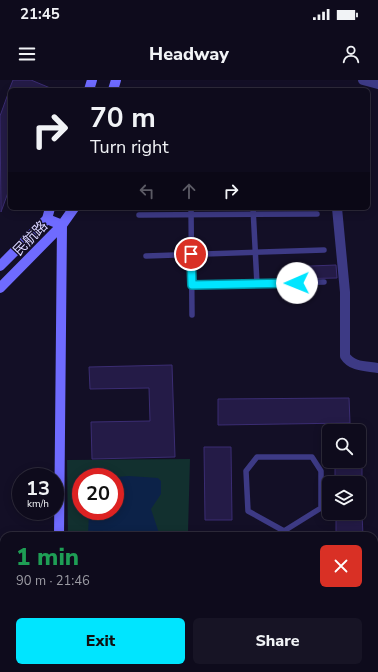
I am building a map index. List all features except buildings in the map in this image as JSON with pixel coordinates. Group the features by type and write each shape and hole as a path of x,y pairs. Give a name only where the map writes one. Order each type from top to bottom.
{"main road":[{"path":"49,210 47,218 62,225 59,532"},
{"name":"民航路","path":"0,288 62,225 73,210"},
{"name":"民航路","path":"0,266 47,218"}],"street":[{"path":"363,80 378,84"},
{"path":"337,210 345,292 345,356 349,362 378,368"}],"lane":[{"path":"190,210 192,316"},
{"path":"254,211 257,284"},
{"path":"139,215 191,215 254,211 318,214"},
{"path":"146,256 324,250"},
{"path":"192,285 324,282"},
{"path":"282,532 248,511 246,471 257,457 312,457 321,471 321,508 285,532"}],"green space":[{"path":"190,459 188,532 68,532 67,460"}],"water":[{"path":"124,476 158,478 161,481 161,494 151,509 159,532 88,532 89,520 124,520"}],"route":[{"path":"191,254 192,285 297,283"}]}
